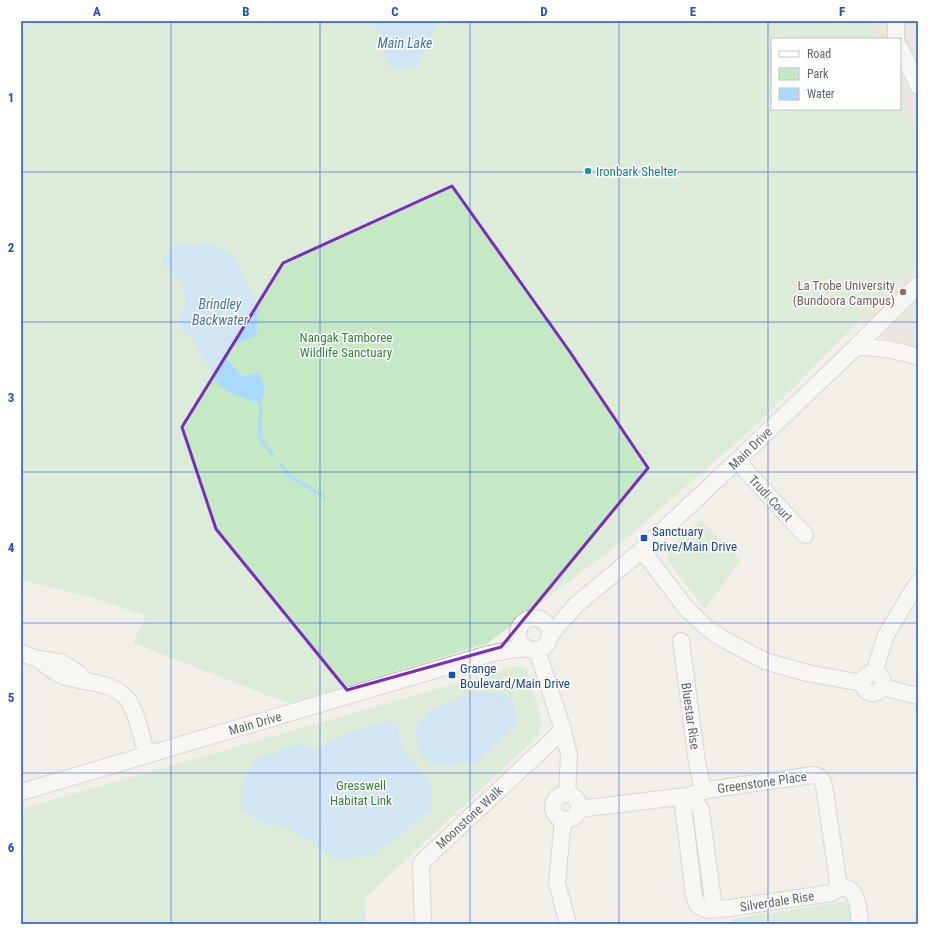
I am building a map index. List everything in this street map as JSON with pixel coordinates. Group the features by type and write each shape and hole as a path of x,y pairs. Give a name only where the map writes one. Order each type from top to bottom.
{"street":[{"path":"896,21 896,38"},
{"path":"901,50 918,86"},
{"name":"Main Drive","path":"550,635 576,605 642,550 856,347 918,285"},
{"path":"856,347 891,349 918,357"},
{"name":"Trudi Court","path":"737,461 805,535"},
{"path":"642,550 686,608 708,629 725,640 765,661 807,673 857,682 868,677 880,676 882,678 882,686 918,696"},
{"path":"868,677 886,635 918,584"},
{"name":"Main Drive","path":"540,619 576,605"},
{"path":"534,618 544,621 550,635 549,640 542,648 532,649 520,643 518,634 521,625 525,621 534,618"},
{"name":"Main Drive","path":"488,654 518,634"},
{"name":"Bluestar Rise","path":"681,641 697,762 703,791"},
{"path":"532,649 563,730 569,755 567,794"},
{"name":"Main Drive","path":"21,792 488,654 510,650 532,649"},
{"path":"21,654 38,659 60,662 74,670 86,681 114,688 120,692 127,698 132,706 147,755"},
{"name":"Moonstone Walk","path":"423,924 421,862 563,730"},
{"name":"Greenstone Place","path":"684,796 707,790 813,775 819,776 824,785 839,888"},
{"path":"567,794 575,798 578,802 579,809 575,816 571,819 559,818 556,815 553,806 557,798 567,794"},
{"path":"579,809 684,796"},
{"name":"Silverdale Rise","path":"684,796 694,896 697,904 709,914 730,908 831,893 839,888"},
{"path":"563,819 557,883 568,924"},
{"path":"839,888 850,889 854,894 860,924"}],"highlighted area":[{"path":"452,186 570,352 648,468 501,647 347,690 216,529 182,427 283,263"}],"shaded area":[{"path":"866,21 918,21 918,141 901,101 901,38 874,38"},
{"name":"La Trobe University (Bundoora Campus)","path":"918,262 918,349 884,340 862,318"}],"green space":[{"name":"Nangak Tamboree Wildlife Sanctuary","path":"21,21 866,21 874,38 771,38 771,110 901,110 901,101 918,141 918,262 753,428 629,536 488,643 290,704 133,643 146,616 83,595 21,580"},
{"path":"701,520 741,560 705,609 667,560 668,548"},
{"name":"Gresswell Habitat Link","path":"520,665 526,668 542,722 538,736 365,898 366,924 21,924 21,809"},
{"path":"850,901 854,924 729,924 733,919"}],"water":[{"name":"Main Lake","path":"372,21 436,21 417,67 403,70 388,66 382,44"},
{"name":"Brindley Backwater","path":"207,242 235,257 258,308 256,336 231,345 227,359 242,376 260,373 265,389 261,404 235,395 219,385 189,334 182,332 179,318 186,305 183,285 164,265 163,259 176,243 195,246"},
{"path":"475,692 506,694 514,703 518,724 476,763 434,766 420,754 414,729 432,709"},
{"path":"387,721 398,723 403,749 432,784 432,809 373,855 336,860 307,839 285,827 264,823 241,810 241,784 258,758 300,744 316,751 336,737"}],"waterway":[{"path":"261,404 259,437 273,455"},
{"path":"280,464 290,476 324,497"}],"place":[{"name":"Ironbark Shelter","path":"588,171"},
{"name":"La Trobe University (Bundoora Campus)","path":"903,292"},
{"name":"Sanctuary Drive/Main Drive","path":"644,538"},
{"name":"Grange Boulevard/Main Drive","path":"452,675"}]}
